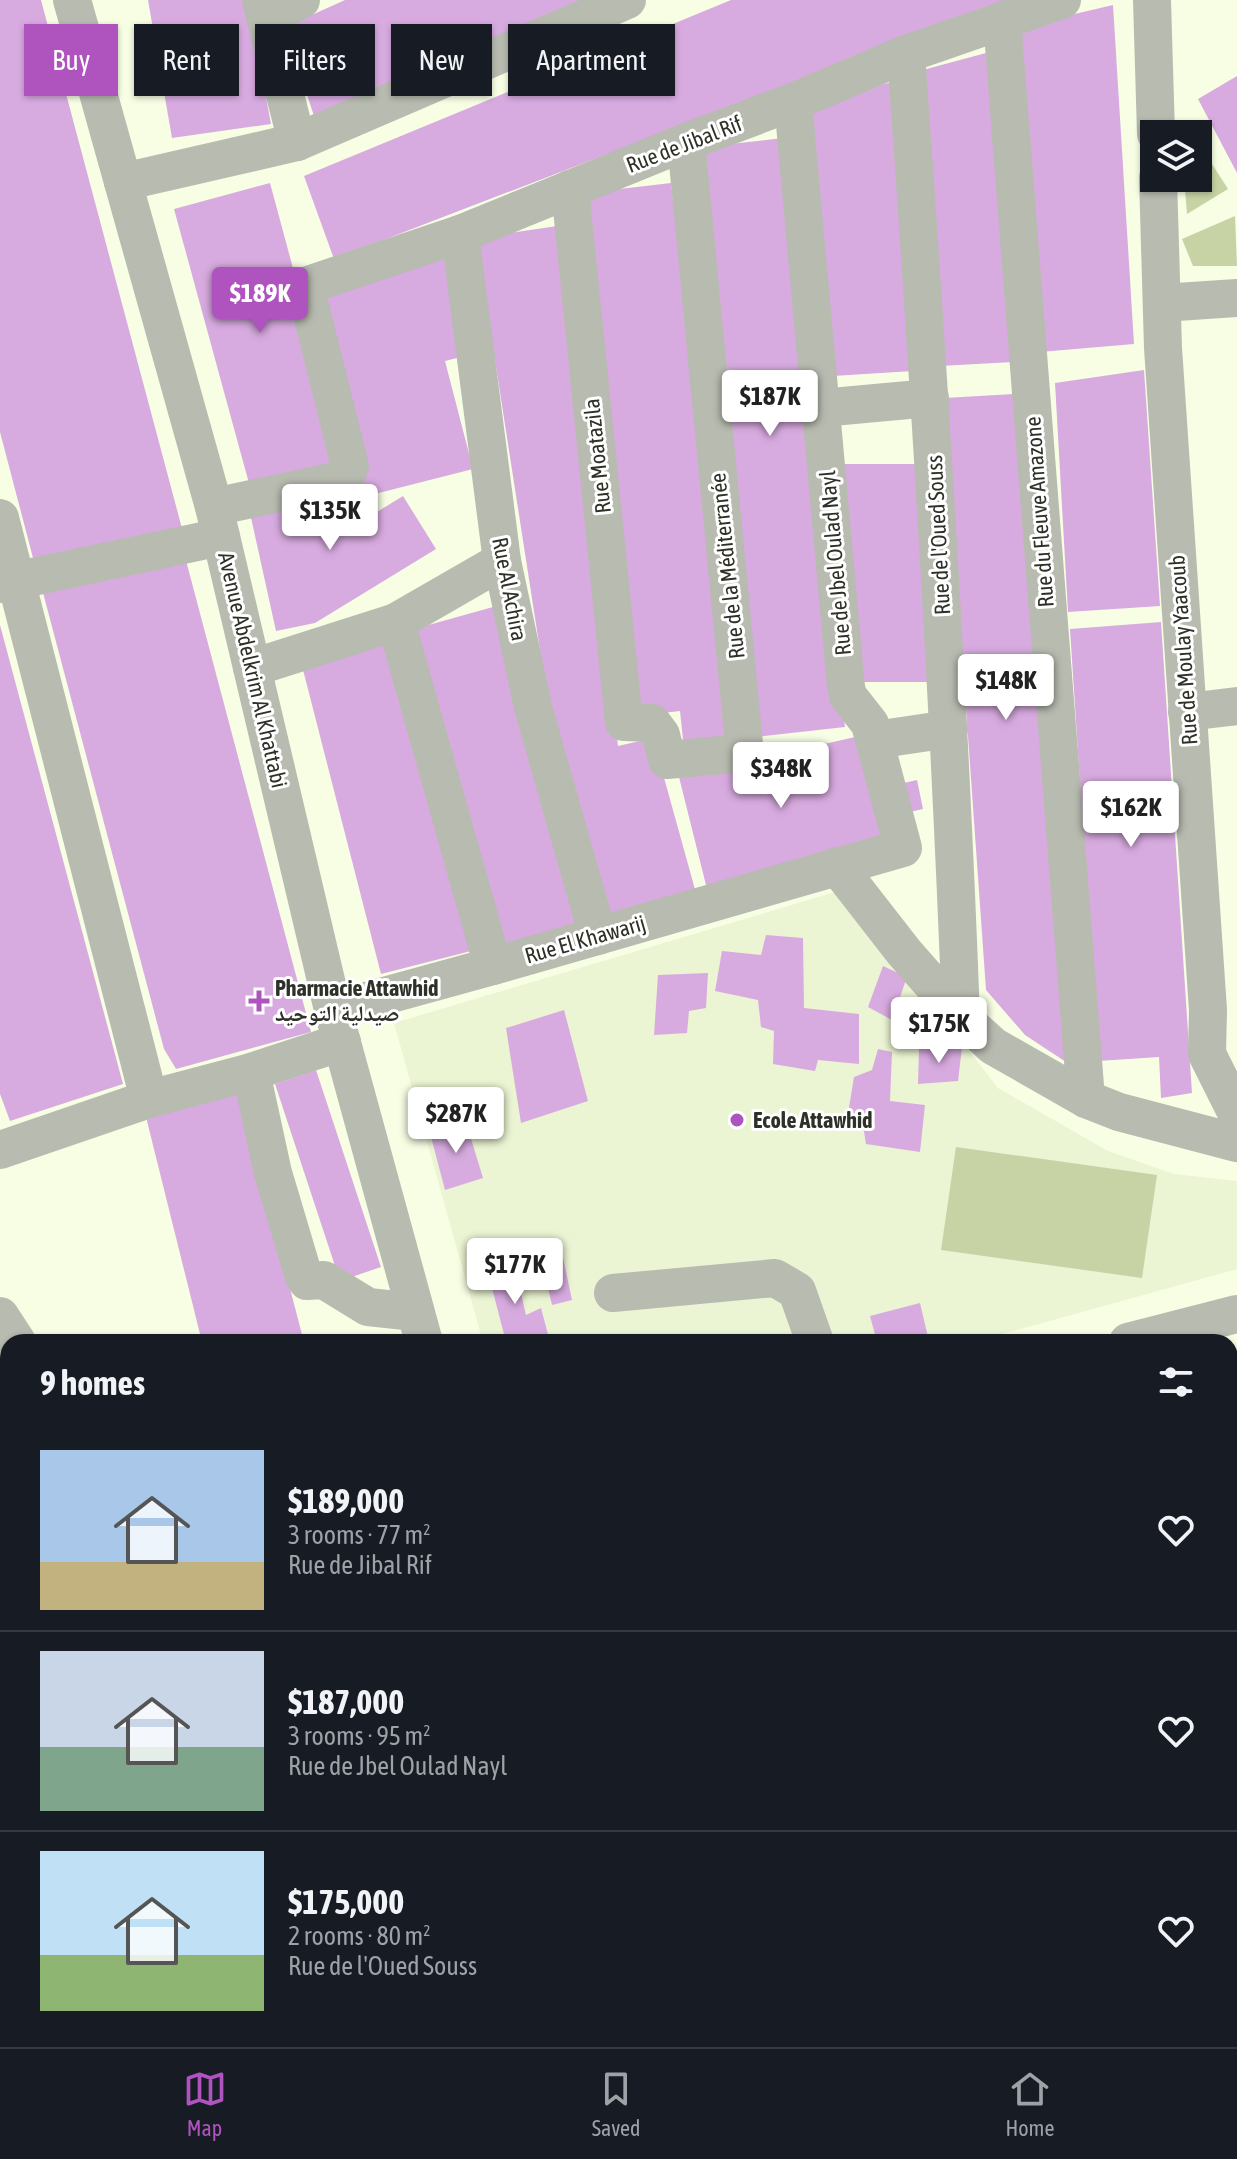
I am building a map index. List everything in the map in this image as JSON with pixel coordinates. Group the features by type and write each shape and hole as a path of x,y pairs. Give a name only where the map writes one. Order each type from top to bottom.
{"street":[{"name":"Avenue Abdelkrim Al Khattabi","path":"72,0 218,522 337,1026 420,1327"},
{"path":"297,142 263,8 301,0"},
{"path":"123,182 297,142 627,0"},
{"name":"Rue de Jibal Rif","path":"218,522 335,481 348,472 350,466 305,286 460,234 906,54 1062,0"},
{"path":"1152,0 1156,120"},
{"name":"Rue du Fleuve Amazone","path":"1002,20 1086,1099"},
{"name":"Rue de l'Oued Souss","path":"906,54 949,729 961,1017"},
{"name":"Rue de Jbel Oulad Nayl","path":"793,102 846,687 853,703 867,717 903,848"},
{"name":"Rue de la Méditerranée","path":"624,722 652,723 658,728 667,760 733,754 744,744 686,142"},
{"name":"Rue Moatazila","path":"570,189 624,722"},
{"name":"Rue de Moulay Yaacoub","path":"1158,192 1162,303 1187,712 1222,1007 1207,1054 1237,1114"},
{"name":"Rue Al Achira","path":"460,234 502,561 533,707 598,936"},
{"path":"1162,303 1237,298"},
{"path":"821,408 930,398"},
{"path":"0,518 8,582 149,1099"},
{"path":"8,582 218,522"},
{"path":"252,668 396,622 502,561"},
{"path":"396,622 493,966"},
{"path":"1187,712 1237,706"},
{"path":"875,740 949,729"},
{"path":"954,833 837,866 904,952 961,1017 993,1046 1086,1099 1119,1112 1237,1143"},
{"name":"Rue El Khawarij","path":"0,1150 149,1099 251,1072 337,1026 493,966 837,866"},
{"path":"251,1072 273,1173 304,1277 313,1282 324,1280 368,1307 420,1327"},
{"path":"613,1293 775,1278 797,1291 812,1334"},
{"path":"1159,1334 1237,1314"},
{"path":"0,1316 12,1334"}],"shaded area":[{"path":"1212,164 1228,189 1187,214 1185,192 1212,192"},
{"path":"1235,216 1237,266 1193,266 1182,239"},
{"name":"Ecole Attawhid","path":"849,888 878,934 998,1088 1108,1151 1174,1174 1237,1181 1237,1269 1003,1334 481,1334 394,1023"},
{"path":"956,1147 1157,1175 1142,1278 941,1250"}],"building":[{"path":"0,0 41,0 47,24 24,24 24,96 67,96 184,536 37,573 0,432"},
{"path":"148,0 248,0 255,38 255,96 266,96 271,124 172,138 165,96 239,96 239,24 152,24"},
{"path":"345,0 580,0 525,24 508,24 508,31 492,38 492,24 391,24 391,82 375,89 375,24 292,24"},
{"path":"731,0 1008,0 334,259 304,176 508,92 508,96 675,96 673,24"},
{"path":"1113,5 1134,344 1040,352 1019,27"},
{"path":"986,53 1013,362 940,366 919,71"},
{"path":"1237,76 1237,173 1212,120 1209,120 1198,99"},
{"path":"892,82 913,371 833,376 810,103"},
{"path":"307,96 360,96 314,116"},
{"path":"783,138 845,727 756,737 695,148"},
{"path":"270,183 345,461 250,487 174,209"},
{"path":"671,183 734,743 684,749 680,711 636,716 577,194"},
{"path":"564,225 618,746 653,738 696,893 605,917 547,695 476,238"},
{"path":"448,258 473,354 445,361 473,469 363,497 311,293"},
{"path":"1144,370 1160,606 1068,612 1055,383"},
{"path":"1014,394 1072,1066 1025,1035 986,990 944,398"},
{"path":"836,464 919,464 932,682 857,682"},
{"path":"336,485 359,523 403,496 436,549 315,623 276,631 248,504"},
{"path":"184,553 311,1032 176,1069 164,1049 42,589"},
{"path":"493,607 582,927 504,949 414,629"},
{"path":"1161,622 1192,1093 1161,1098 1159,1057 1098,1061 1070,629"},
{"path":"0,625 123,1084 10,1121 0,1094"},
{"path":"389,635 471,951 381,974 300,658"},
{"path":"855,737 889,834 707,889 679,777"},
{"path":"917,780 923,809 901,814 895,785"},
{"path":"766,935 803,938 804,1008 859,1014 859,1064 818,1060 815,1071 773,1064 774,1031 761,1027 758,1000 715,991 722,951 761,955"},
{"path":"883,966 907,977 892,1020 868,1007"},
{"path":"708,973 706,1008 689,1011 687,1033 654,1035 658,975"},
{"path":"564,1010 588,1101 521,1123 506,1028"},
{"path":"962,1047 958,1081 918,1084 919,1049"},
{"path":"878,1049 892,1052 890,1101 925,1105 920,1152 866,1144 863,1125 846,1126 854,1077 872,1070"},
{"path":"316,1070 381,1267 340,1281 275,1084"},
{"path":"239,1094 302,1334 200,1334 146,1117"},
{"path":"465,1119 483,1178 445,1190 430,1133"},
{"path":"561,1248 572,1300 552,1305 540,1253"},
{"path":"513,1259 526,1315 541,1308 548,1334 504,1334 486,1265"},
{"path":"920,1303 927,1334 875,1334 870,1316"}],"place":[{"name":"Pharmacie Attawhid صيدلية التوحيد","path":"259,1001"},
{"name":"Ecole Attawhid","path":"737,1120"}]}
